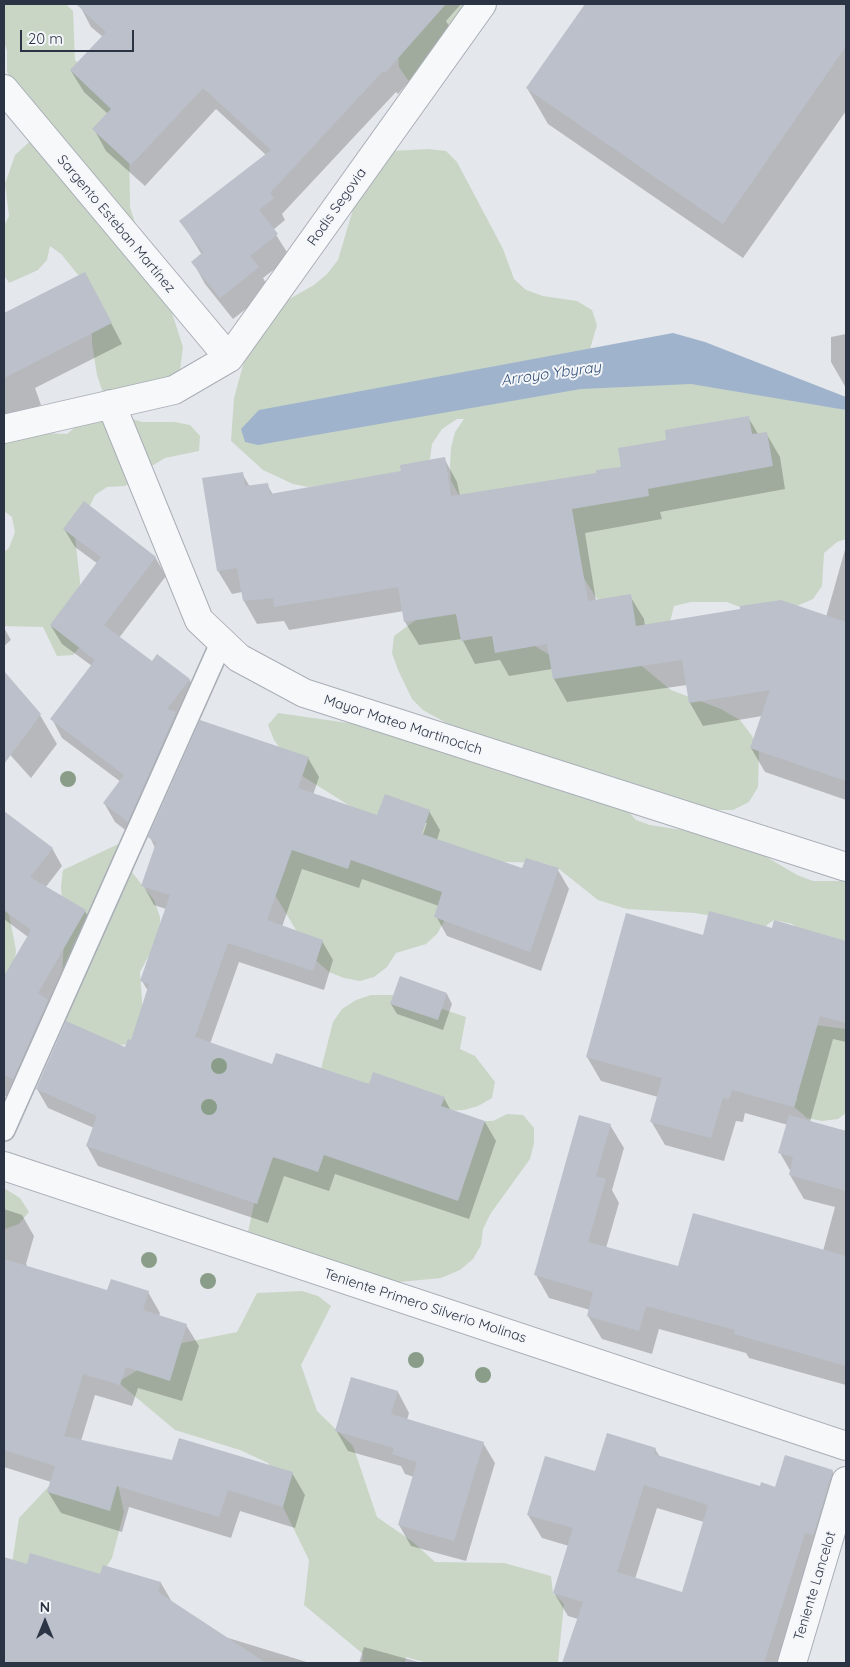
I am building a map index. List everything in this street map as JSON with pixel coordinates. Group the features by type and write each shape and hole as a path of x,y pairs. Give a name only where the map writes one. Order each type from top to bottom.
{"street":[{"name":"Rodis Segovia","path":"4,429 174,390 229,358 482,4"},
{"name":"Sargento Esteban Martínez","path":"4,89 229,358"},
{"name":"Mayor Mateo Martinocich","path":"111,404 199,620 239,658 304,693 846,867"},
{"name":"Teniente Primero Silverio Molinas","path":"4,1166 846,1446"},
{"name":"Teniente Lancelot","path":"792,1663 846,1480"}],"lane":[{"path":"4,1130 222,641"}],"green space":[{"path":"4,4 66,4 73,11 75,60 87,72 107,82 129,142 130,207 135,223 145,236 154,284 172,313 183,347 180,370 173,386 115,404 102,390 97,375 92,344 91,296 84,282 61,254 50,246 47,260 38,270 9,283 4,275 4,226 9,216 5,184 15,155 39,133 17,96 7,71 7,51 4,42"},
{"path":"439,4 470,4 439,79 408,80 399,67 398,51 433,18"},
{"path":"428,149 446,151 457,162 503,249 514,279 526,290 543,296 577,301 592,310 597,325 588,356 846,410 846,539 837,542 824,553 822,586 813,599 765,620 748,620 740,607 727,602 691,602 674,606 666,638 615,620 595,596 568,553 466,508 451,481 450,465 451,448 455,432 464,419 457,419 442,429 432,444 430,459 417,472 308,487 293,484 263,470 231,441 234,398 251,336 286,301 314,285 327,274 338,260 359,189 392,151"},
{"path":"111,413 142,422 175,422 190,425 200,436 199,451 165,458 125,486 107,487 95,495 75,537 80,581 79,612 84,642 73,655 57,656 43,627 4,626 4,552 9,548 15,532 12,517 4,511 4,440 20,432 67,434 80,423"},
{"path":"441,607 507,629 558,660 629,661 643,667 671,690 721,709 740,720 752,736 759,753 758,787 749,802 733,810 702,810 686,806 654,791 632,786 625,808 636,820 650,825 701,833 753,849 797,875 813,881 846,881 846,948 834,948 817,944 792,924 774,920 768,924 758,937 792,1022 846,1029 846,1113 838,1119 822,1121 807,1118 794,1107 797,1099 794,1084 729,919 695,913 627,909 598,900 559,869 544,863 469,861 358,811 299,774 274,740 268,725 278,713 362,725 396,732 500,772 516,775 466,734 423,710 412,699 398,670 392,653 394,636 424,614"},
{"path":"129,839 131,871 154,900 160,917 161,933 140,972 144,1029 136,1044 98,1046 70,1034 64,1019 61,1003 64,936 61,887 63,870"},
{"path":"263,840 444,866 446,918 437,934 426,944 396,953 387,967 374,977 360,981 344,978 329,972 305,951 299,935 257,865"},
{"path":"4,908 9,915 16,950 9,984 4,983"},
{"path":"371,995 401,995 466,1017 460,1049 475,1056 495,1082 492,1098 478,1106 464,1110 446,1111 349,1086 321,1069 333,1022 342,1009 356,1000"},
{"path":"507,1114 523,1115 534,1128 534,1143 530,1159 491,1213 483,1229 481,1245 473,1259 460,1270 441,1278 378,1284 258,1245 248,1232 258,1185 274,1155 286,1139 450,1179 485,1121 493,1121"},
{"path":"4,1188 20,1198 29,1212 19,1224 5,1229"},
{"path":"302,1291 318,1296 331,1306 301,1365 317,1411 353,1446 377,1517 413,1542 435,1562 504,1563 551,1576 553,1593 564,1604 558,1663 427,1663 406,1657 405,1663 362,1663 363,1654 304,1605 309,1560 283,1507 276,1476 268,1463 240,1450 175,1430 118,1382 182,1343 237,1332 257,1293"},
{"path":"51,1484 118,1484 124,1512 112,1558 95,1585 12,1563 19,1518"}],"water":[{"name":"Arroyo Ybyray","path":"673,333 705,342 846,397 846,410 691,384 581,389 258,445 245,442 241,429 259,410"}],"building":[{"path":"76,4 446,4 385,73 383,71 270,193 274,198 259,210 278,234 250,256 259,267 220,298 191,262 203,252 179,221 271,150 203,88 131,165 92,129 111,109 70,70 106,32"},
{"path":"585,4 846,4 846,46 723,224 526,88"},
{"path":"85,272 112,323 4,378 4,313"},
{"path":"749,416 752,434 767,432 773,466 648,489 649,496 572,509 588,601 631,594 636,626 740,609 740,606 781,600 846,622 846,781 750,748 770,690 689,703 682,660 553,679 547,644 495,653 492,636 461,641 456,614 404,622 398,587 274,607 273,598 243,601 237,568 217,571 202,478 243,472 245,486 268,483 270,494 401,471 400,465 445,457 451,496 596,473 596,470 621,467 618,448 666,440 665,430"},
{"path":"84,501 156,557 104,625 152,661 157,654 190,679 167,709 176,712 128,822 103,803 124,775 50,719 95,660 50,625 101,557 63,529"},
{"path":"4,671 41,714 4,764"},
{"path":"200,720 309,757 298,788 377,815 385,794 430,810 422,834 522,868 526,858 559,868 530,952 434,917 442,892 351,860 348,869 292,850 267,920 323,940 313,971 228,943 195,1037 272,1064 276,1053 369,1084 373,1072 445,1097 441,1106 485,1121 458,1201 324,1155 318,1172 273,1157 257,1204 86,1146 97,1116 36,1089 66,1021 125,1047 128,1039 131,1040 149,984 140,981 170,895 141,886 156,843 148,837"},
{"path":"4,811 53,848 30,877 86,910 38,993 48,1000 13,1079 4,1075 4,976 31,930 4,912"},
{"path":"709,911 772,928 774,920 846,941 846,1023 820,1016 794,1107 732,1090 729,1099 723,1098 711,1138 650,1122 662,1078 586,1057 626,913 703,935"},
{"path":"400,976 447,993 438,1020 390,1004"},
{"path":"579,1115 611,1124 596,1176 606,1179 588,1242 678,1266 693,1213 846,1256 846,1366 734,1334 735,1330 646,1306 639,1331 587,1316 593,1292 534,1275"},
{"path":"789,1115 846,1131 846,1191 789,1175 793,1157 778,1153"},
{"path":"4,1259 107,1290 111,1279 149,1291 143,1310 187,1324 170,1381 126,1367 120,1385 83,1374 64,1436 172,1460 179,1438 293,1472 283,1507 228,1490 219,1517 117,1486 110,1511 47,1492 55,1466 4,1450"},
{"path":"351,1377 398,1391 391,1414 484,1442 454,1541 398,1525 417,1462 392,1454 394,1448 335,1431"},
{"path":"607,1433 656,1448 654,1454 760,1486 761,1482 775,1487 785,1455 833,1470 813,1535 805,1533 764,1663 562,1663 583,1602 553,1593 573,1528 527,1515 545,1456 595,1471","holes":["644,1485 708,1505 682,1592 617,1572"]},
{"path":"30,1553 100,1574 103,1565 161,1582 158,1592 266,1663 4,1663 4,1557 27,1564"}]}
